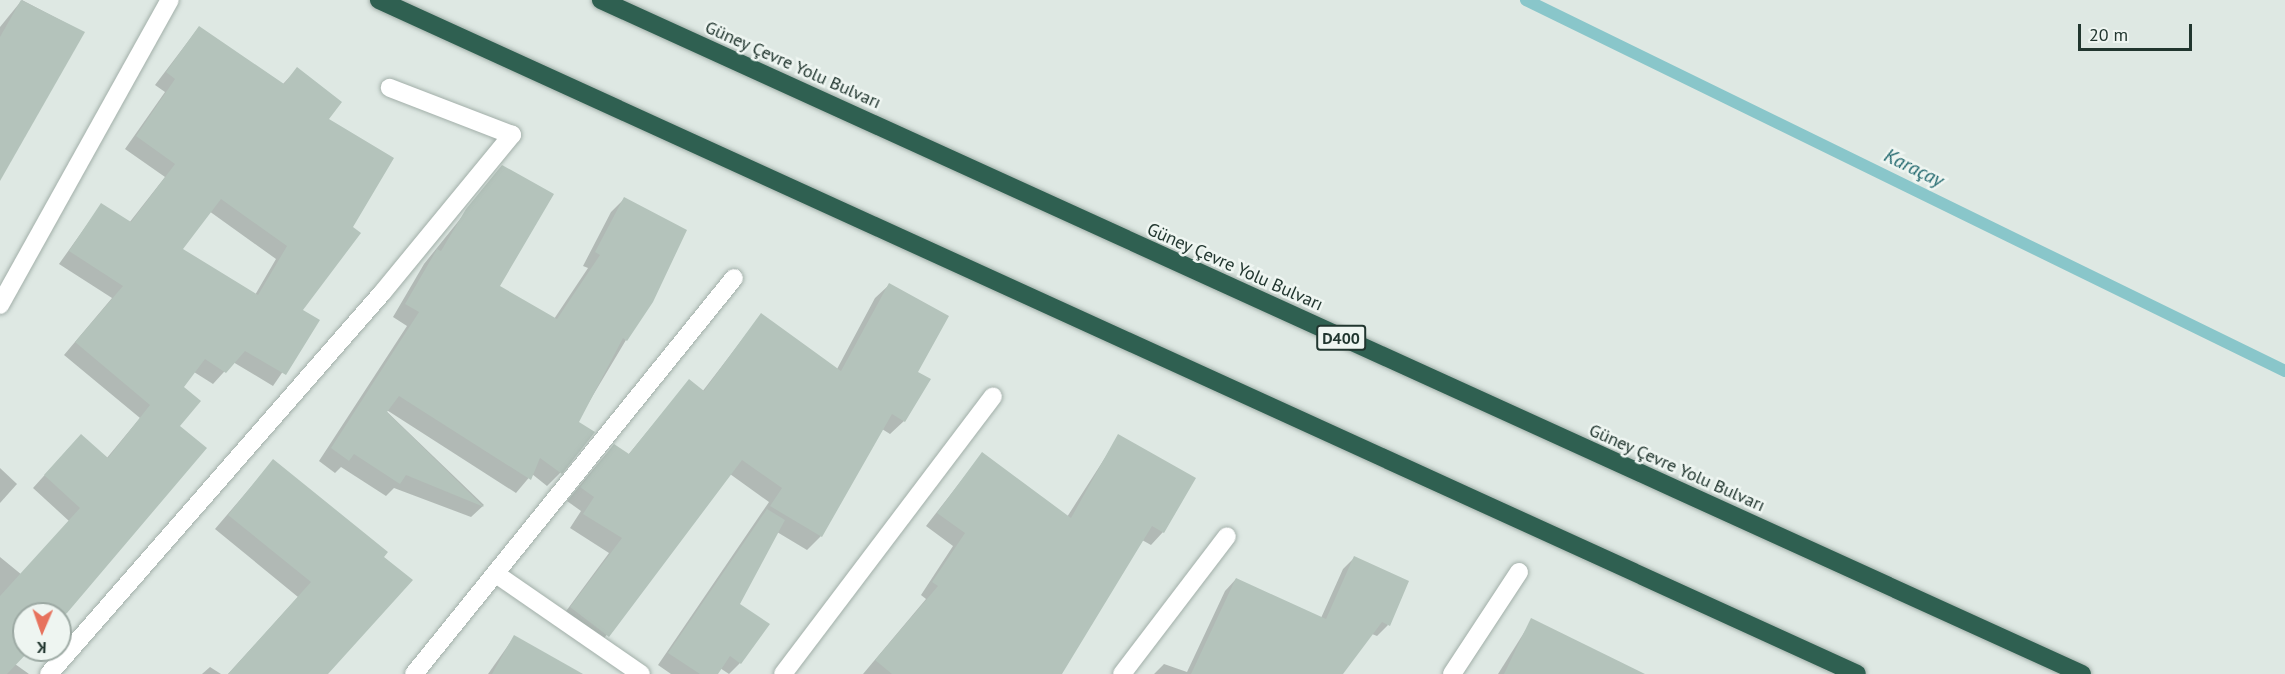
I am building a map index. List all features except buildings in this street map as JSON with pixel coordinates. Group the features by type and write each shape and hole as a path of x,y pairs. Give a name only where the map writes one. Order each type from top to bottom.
{"highway":[{"path":"379,0 1857,674"},
{"name":"Güney Çevre Yolu Bulvarı","path":"601,0 2082,674"}],"street":[{"path":"0,305 170,0"},
{"path":"49,674 382,293 512,135 390,88"},
{"path":"414,674 734,278"},
{"path":"783,674 993,396"},
{"path":"1122,674 1227,536"},
{"path":"1452,674 1519,572"},
{"path":"496,574 641,674"}],"waterway":[{"name":"Karaçay","path":"1526,0 2285,371"}]}
